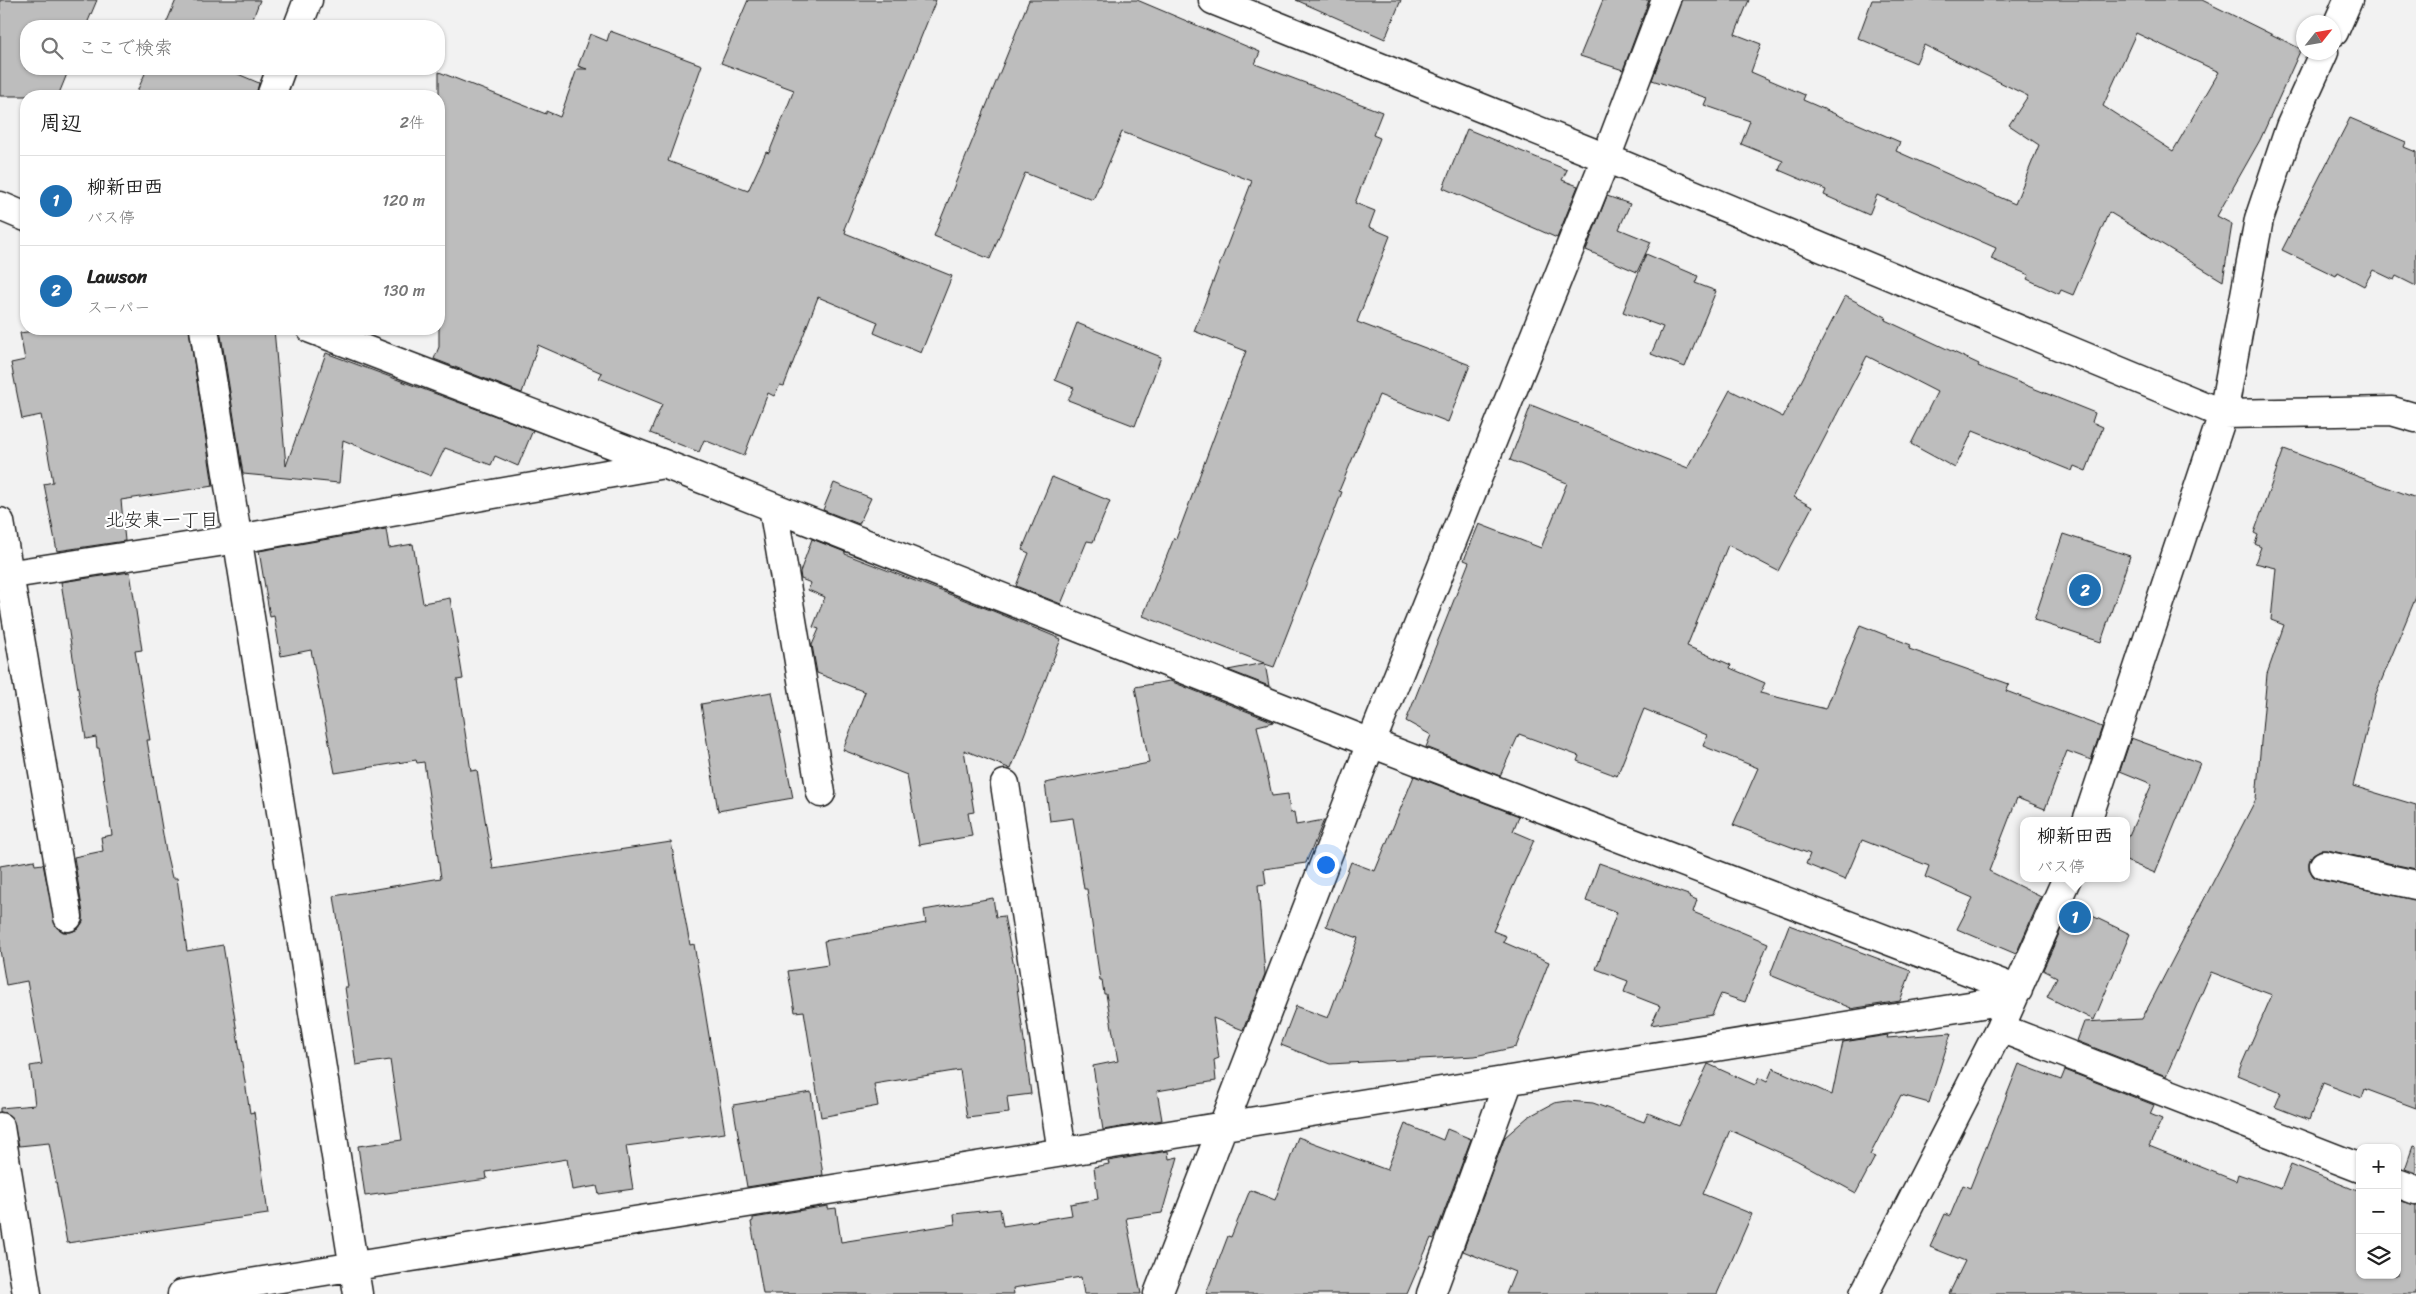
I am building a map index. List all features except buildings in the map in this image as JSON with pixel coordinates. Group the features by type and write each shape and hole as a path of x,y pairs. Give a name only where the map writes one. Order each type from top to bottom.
{"street":[{"path":"300,20 308,0"},
{"path":"1214,0 1606,158 2223,414 2392,411 2416,418"},
{"path":"1158,1294 1372,743 1606,158 1666,0"},
{"path":"2341,16 2348,0"},
{"path":"2087,817 2223,414 2259,219 2290,127 2320,60"},
{"path":"273,90 279,75"},
{"path":"0,206 20,214"},
{"path":"205,335 358,1294"},
{"path":"326,335 664,464 2015,995"},
{"path":"4,575 238,539 664,464"},
{"path":"773,507 821,793"},
{"path":"0,522 4,575 68,917"},
{"path":"1005,784 1062,1152"},
{"path":"2324,865 2416,885"},
{"path":"1864,1294 2000,1028 2065,882"},
{"path":"182,1294 1509,1080 2015,995"},
{"path":"2000,1028 2356,1166"},
{"path":"1431,1294 1509,1080"},
{"path":"0,1127 27,1294"},
{"path":"2401,1184 2416,1190"}],"place":[{"name":"Lawson","path":"2085,590"},
{"name":"柳新田西","path":"2075,917"}],"district":[{"name":"北安東一丁目","path":"162,519"}]}
